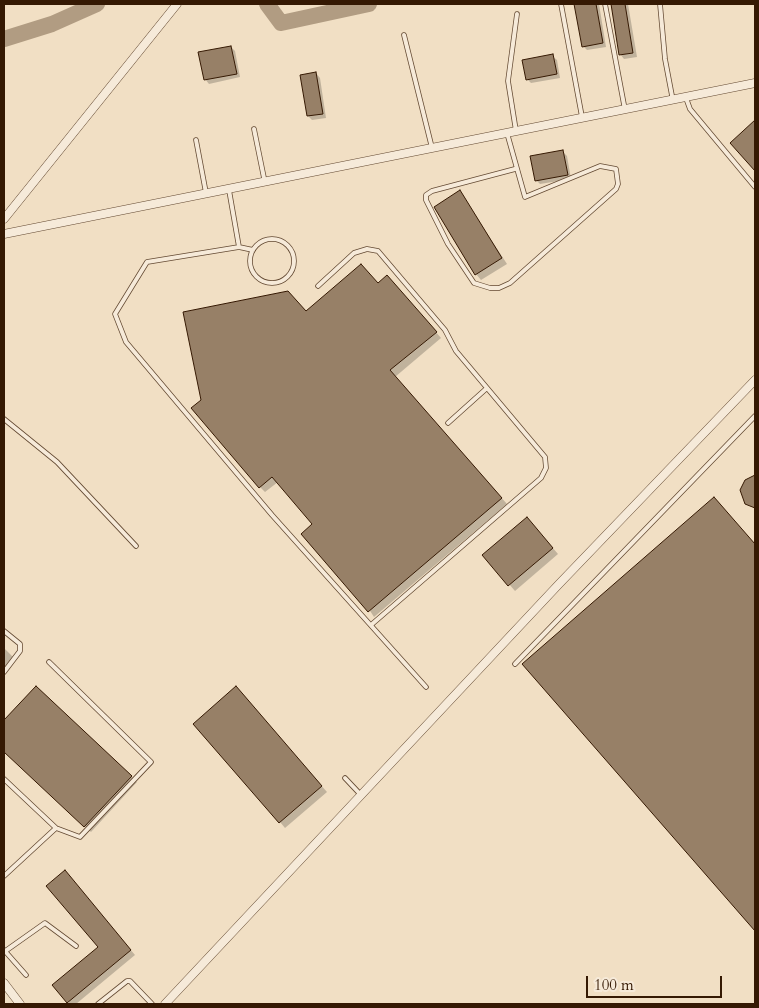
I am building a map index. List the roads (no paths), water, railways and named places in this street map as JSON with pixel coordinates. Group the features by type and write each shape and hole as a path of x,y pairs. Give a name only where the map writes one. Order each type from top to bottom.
{"street":[{"path":"4,219 177,4"},
{"path":"4,234 755,83"},
{"path":"165,1004 559,584 755,380"},
{"path":"4,983 20,1004"}],"lane":[{"path":"561,4 582,119"},
{"path":"605,4 625,110"},
{"path":"660,4 665,59 673,101"},
{"path":"516,132 508,81 517,14"},
{"path":"404,35 432,148"},
{"path":"686,98 690,109 702,125 755,187"},
{"path":"254,129 265,183"},
{"path":"507,133 515,169 525,197 600,166 616,169 618,184 616,189 510,283 499,288 490,288 474,283 448,244 426,200 426,195 432,191 515,169"},
{"path":"196,140 206,193"},
{"path":"229,190 239,247"},
{"path":"279,240 294,255 293,270 289,276 277,283 263,281 253,271 251,257 254,250 264,241 279,240"},
{"path":"254,250 239,247 147,262 115,314 126,342 272,515 426,687"},
{"path":"318,286 354,253 367,249 378,251 446,330 456,352 545,457 546,468 541,478 371,626"},
{"path":"448,422 487,388"},
{"path":"515,664 755,416"},
{"path":"4,419 57,462 136,546"},
{"path":"4,631 20,644 20,651 4,672"},
{"path":"4,779 56,828 80,837 151,762 49,662"},
{"path":"345,778 362,796"},
{"path":"4,876 56,828"},
{"path":"26,975 4,951 45,923 76,946"},
{"path":"98,1004 130,981 152,1004"}],"waterway":[{"path":"4,39 52,24 97,4"},
{"path":"267,4 281,23 369,4"}]}
